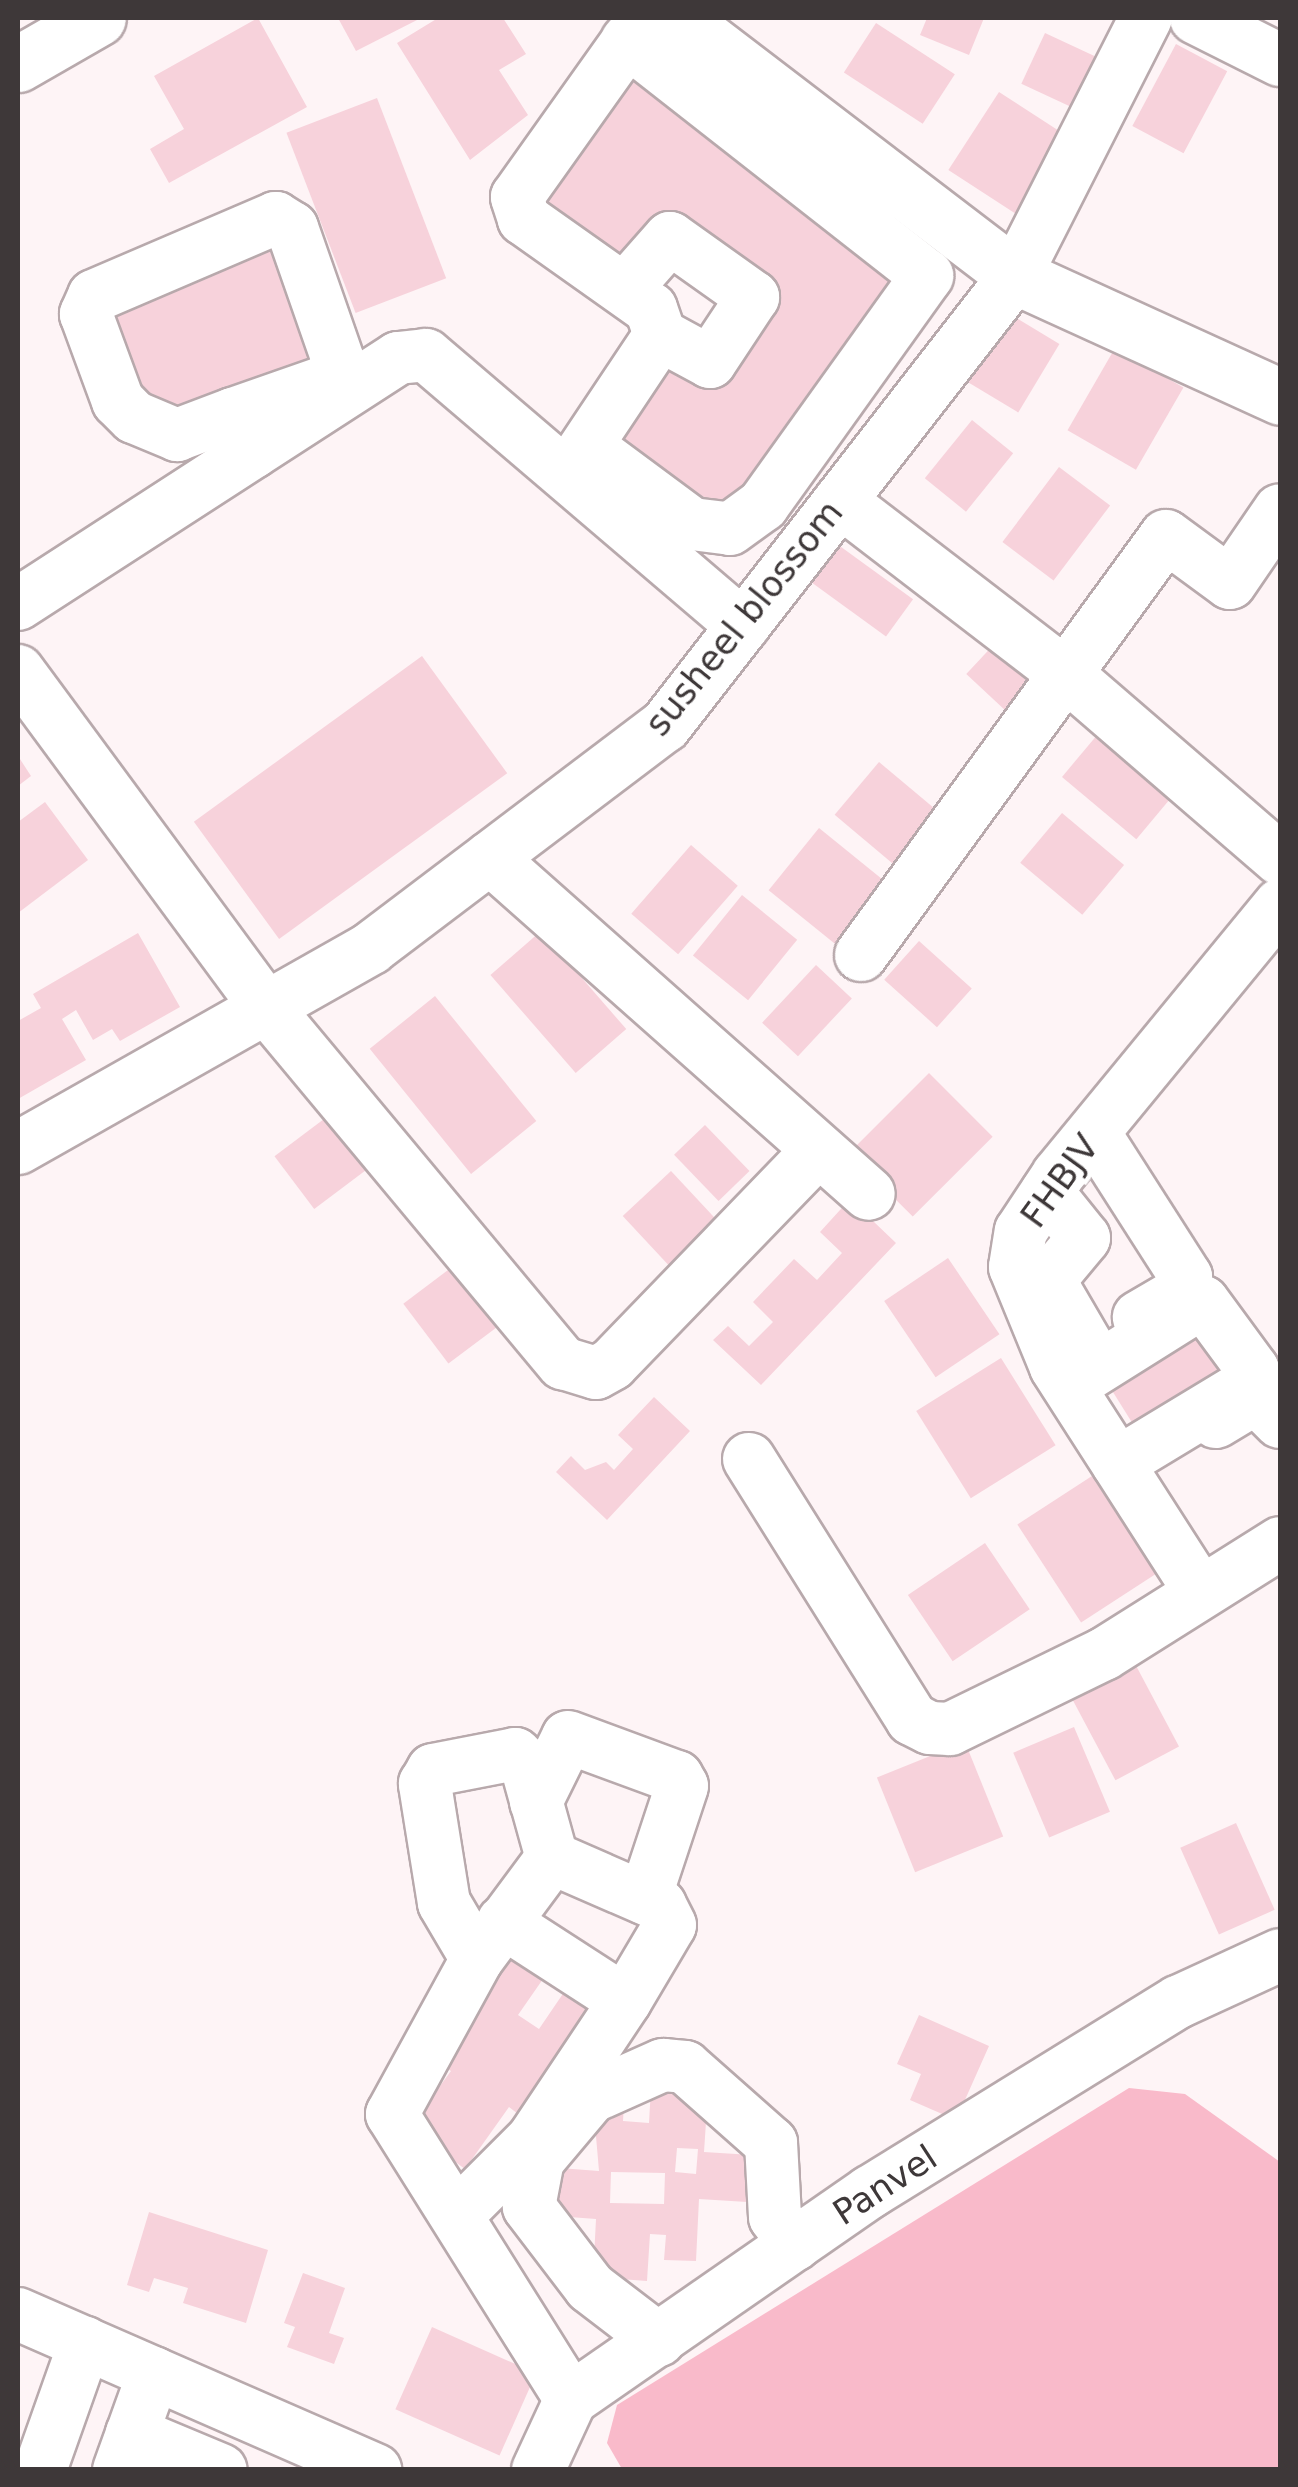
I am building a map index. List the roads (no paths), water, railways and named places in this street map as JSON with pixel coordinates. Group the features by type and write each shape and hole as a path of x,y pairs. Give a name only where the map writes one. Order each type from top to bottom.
{"main road":[{"path":"18,64 98,18"},
{"path":"678,18 1015,276 1280,397"}],"street":[{"name":"susheel blossom","path":"18,1148 371,948 665,726 1015,276 1146,18"},
{"path":"1196,18 1280,60"},
{"path":"18,604 243,433 327,381 340,363 292,228 276,218 94,296 86,314 118,401 134,416 177,434 243,433 398,358 426,356 577,460 692,524 730,529 764,505 927,276 635,30 516,208 651,309 660,335 710,362 753,297 670,238 626,289"},
{"path":"577,460 660,335"},
{"path":"577,460 744,626"},
{"path":"840,500 1068,676 1280,859"},
{"path":"861,955 1068,676 1166,536 1230,583 1280,510"},
{"path":"18,671 266,1007 580,1372 612,1364 818,1152"},
{"path":"490,858 869,1194"},
{"name":"FHBJV","path":"1244,1548 1122,1469 1059,1324 1015,1267 1021,1232 1048,1190 1280,905"},
{"path":"1059,1324 1182,1292 1186,1276 1094,1134"},
{"path":"1048,1190 1094,1221 1133,1192"},
{"path":"1048,1190 1084,1238 1059,1324"},
{"path":"1059,1324 1203,1302 1253,1370 1252,1382 1122,1469"},
{"path":"1122,1469 1256,1398 1280,1422"},
{"path":"749,1458 912,1719 930,1728 950,1729 1104,1654 1244,1548"},
{"path":"536,1802 568,1737 676,1777 682,1786 645,1898"},
{"path":"552,1858 536,1802 515,1754 434,1770 425,1784 444,1903 490,1940 626,2001"},
{"path":"459,2212 533,2139 626,2001 670,1926 645,1898 552,1858"},
{"path":"552,1858 490,1940 392,2114 459,2212 572,2400"},
{"name":"Panvel","path":"538,2470 572,2400 646,2330 785,2231 1178,2002 1280,1954"},
{"path":"646,2330 590,2287 529,2207 538,2160 591,2096 663,2065 685,2067 771,2143 785,2231"},
{"path":"18,2314 154,2373 300,2454 375,2470"},
{"path":"40,2470 85,2343"},
{"path":"154,2373 126,2452 221,2470"}]}
